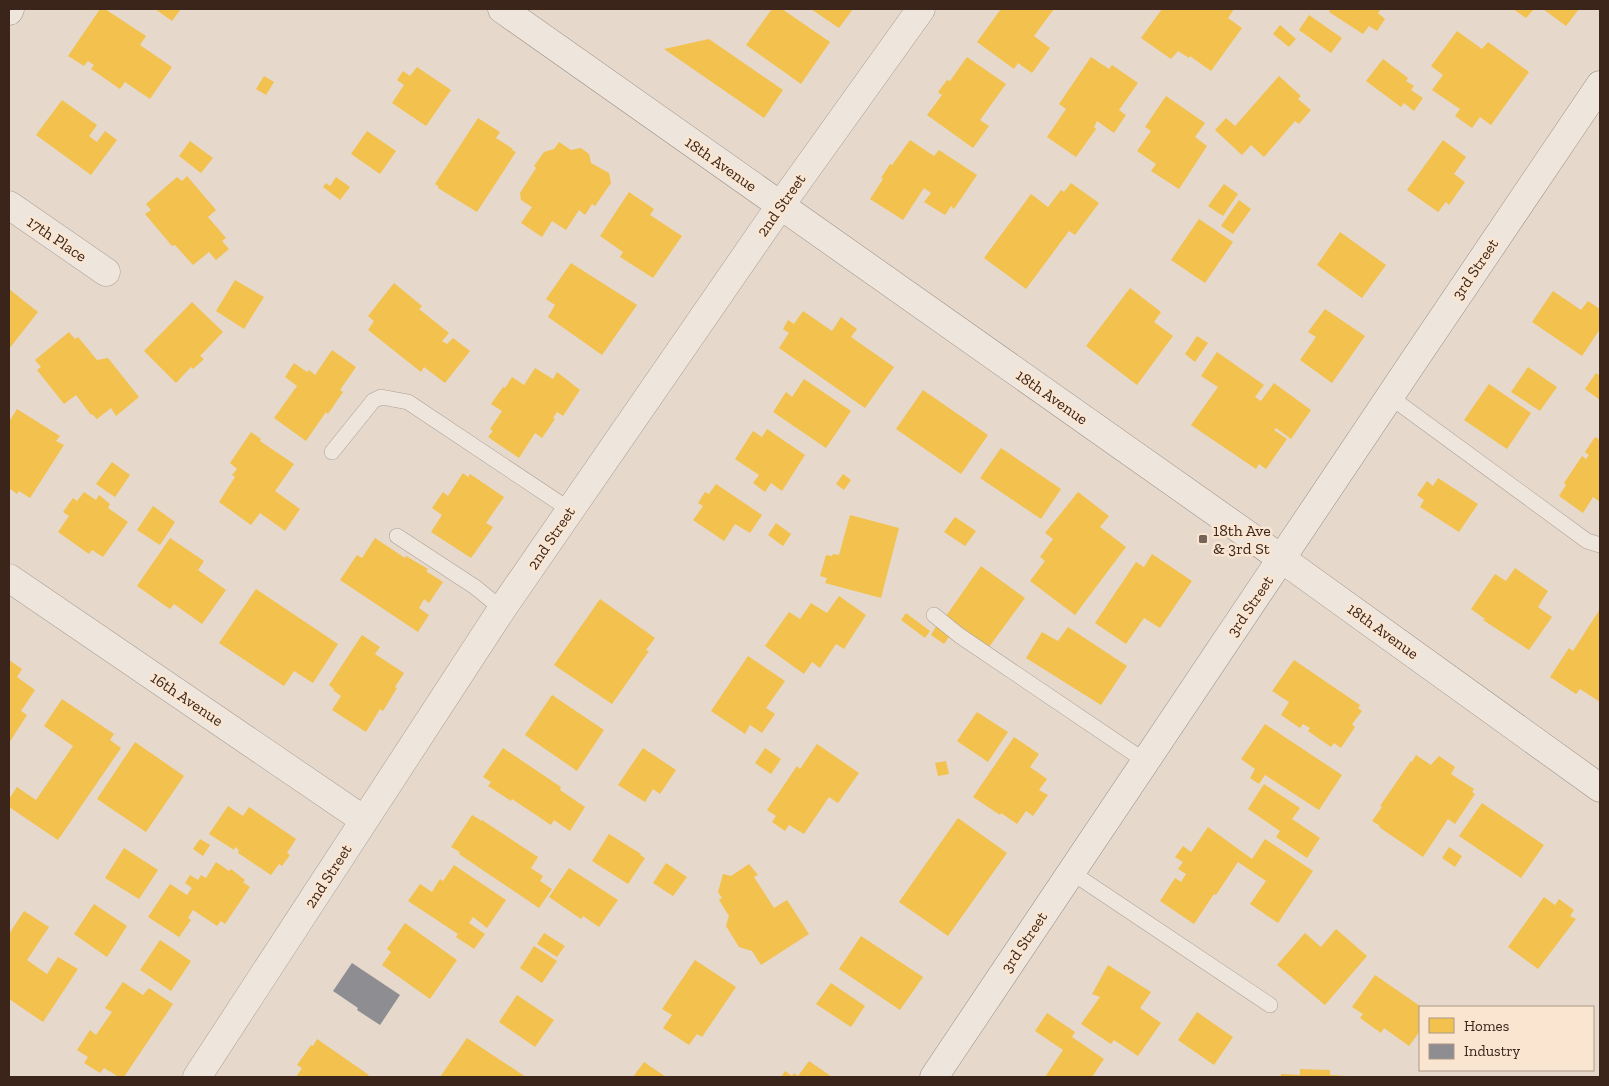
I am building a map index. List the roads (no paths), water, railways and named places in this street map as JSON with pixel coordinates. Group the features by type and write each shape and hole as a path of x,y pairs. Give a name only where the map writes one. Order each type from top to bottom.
{"street":[{"name":"18th Avenue","path":"502,9 1282,559 1600,788"},
{"name":"2nd Street","path":"197,1077 502,608 780,206 921,9"},
{"name":"3rd Street","path":"934,1077 1282,559 1389,396 1600,85"},
{"name":"17th Place","path":"9,205 106,272"},
{"name":"16th Avenue","path":"9,578 364,820"}],"lane":[{"path":"332,452 374,401 381,396 408,402 570,510"},
{"path":"1389,396 1587,541 1600,545"},
{"path":"397,536 502,608"},
{"path":"934,615 960,636 1145,761"},
{"path":"1072,872 1270,1005"}],"place":[{"name":"18th Ave & 3rd St","path":"1203,539"}]}
